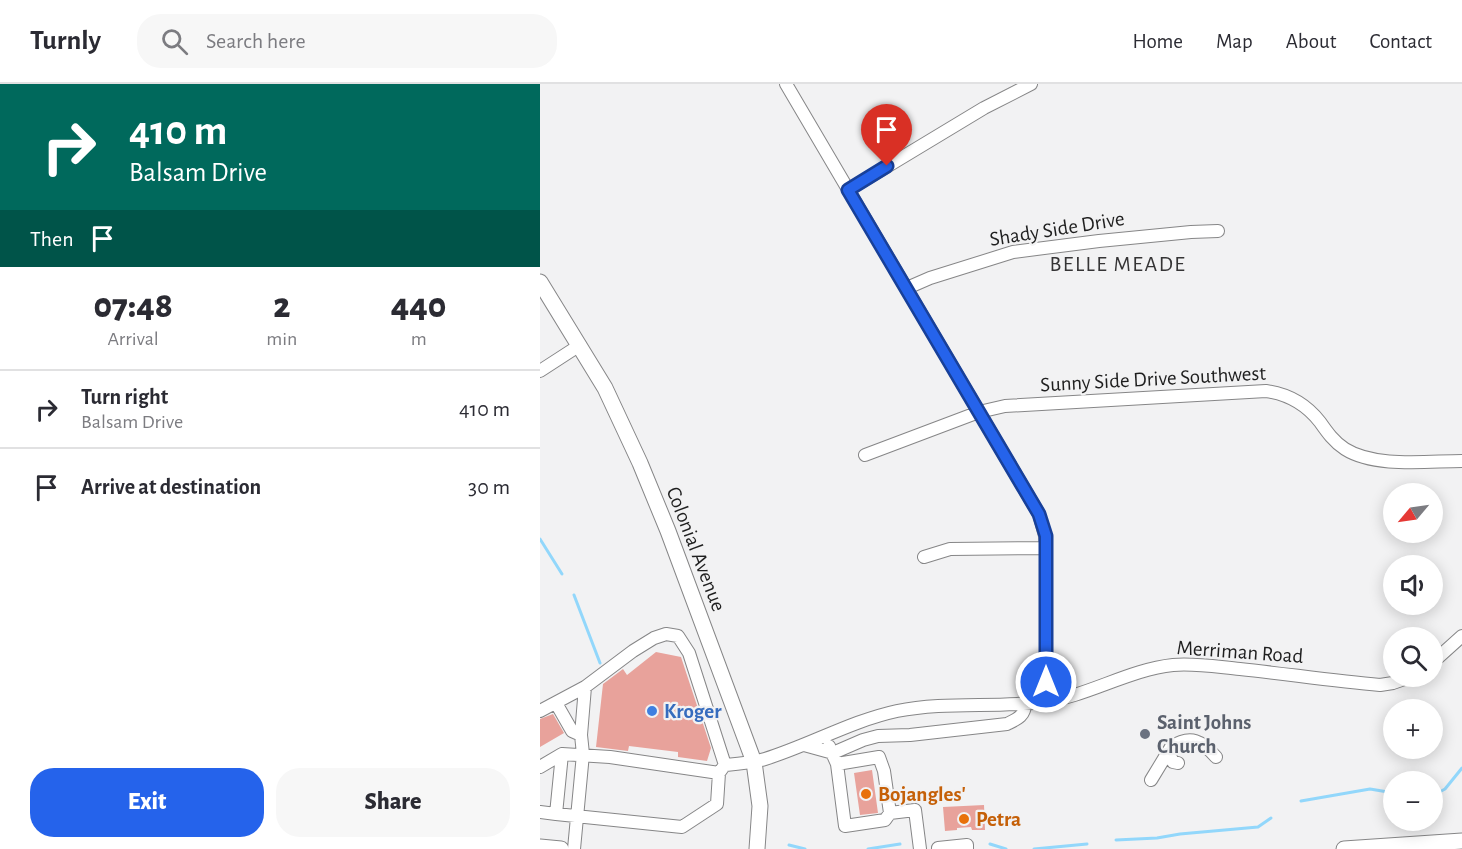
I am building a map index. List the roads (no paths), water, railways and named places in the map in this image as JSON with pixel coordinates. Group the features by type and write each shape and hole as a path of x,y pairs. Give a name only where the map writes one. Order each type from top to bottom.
{"main road":[{"name":"Colonial Avenue","path":"540,282 605,388 640,463 732,698 754,762 760,806 757,849"},
{"path":"1344,849 1462,841"},
{"path":"540,846 561,849"}],"street":[{"path":"786,84 1039,514 1046,536 1046,702"},
{"path":"848,190 984,108 1031,84"},
{"name":"Shady Side Drive","path":"907,288 930,278 1013,252 1100,241 1218,231"},
{"path":"540,371 580,345"},
{"name":"Sunny Side Drive Southwest","path":"865,454 979,412 1005,406 1266,391 1283,393 1301,404 1338,444 1357,455 1382,461 1462,461"},
{"path":"924,557 950,549 1046,548"},
{"path":"540,711 585,687 654,638 666,634 678,636 689,653 722,769 717,804 682,827 540,812"},
{"path":"1443,653 1462,636"},
{"name":"Merriman Road","path":"562,754 583,754 722,769 754,762 873,717 915,707 1046,702 1070,698 1139,673 1173,665 1223,667 1383,685"},
{"path":"574,849 583,754 581,735 585,687"},
{"path":"556,703 572,731 581,735"},
{"path":"835,759 878,736 910,735 1007,724 1019,719 1025,711 1025,704"},
{"path":"804,744 835,759 879,757 884,771 890,813 885,820 845,826 835,759 827,745 818,739"},
{"path":"1151,780 1168,752 1176,744 1191,740 1206,745 1216,757"},
{"path":"1168,752 1173,762 1178,764"},
{"path":"540,767 562,754"},
{"path":"556,814 562,754"},
{"path":"890,813 915,810 920,849"},
{"path":"938,848 967,845 967,849"}],"waterway":[{"path":"540,539 562,574"},
{"path":"574,595 600,663"},
{"path":"1443,790 1462,768"},
{"path":"1301,801 1370,789 1383,791"},
{"path":"1116,840 1258,827 1271,818"},
{"path":"868,849 900,844"},
{"path":"990,844 1006,849"},
{"path":"1034,849 1087,844"},
{"path":"789,845 805,849"}],"place":[{"name":"Kroger","path":"652,711"},
{"name":"Saint Johns Church","path":"1145,734"},
{"name":"Bojangles'","path":"866,794"},
{"name":"Petra","path":"964,819"}],"district":[{"name":"BELLE MEADE","path":"1118,264"}]}
